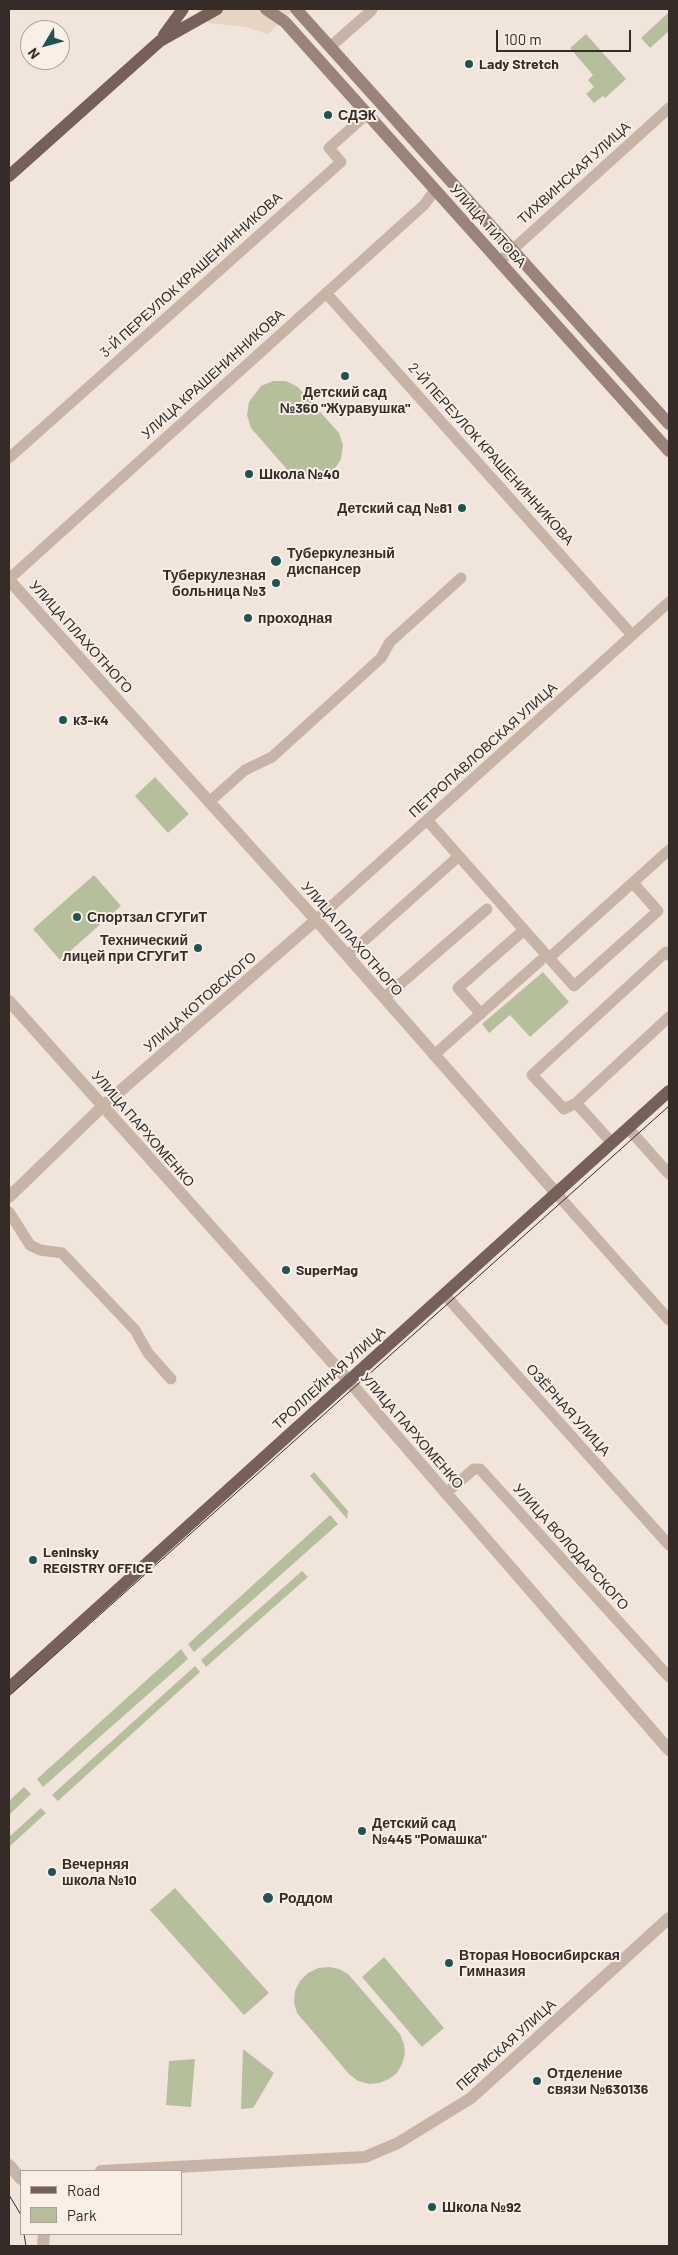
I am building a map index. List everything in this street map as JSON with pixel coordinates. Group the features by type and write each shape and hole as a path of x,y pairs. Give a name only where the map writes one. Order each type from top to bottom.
{"main road":[{"path":"160,41 183,9"},
{"path":"9,176 160,41 217,9"},
{"name":"УЛИЦА ТИТОВА","path":"266,9 285,22 669,451"},
{"name":"УЛИЦА ТИТОВА","path":"296,9 669,424"},
{"name":"ТРОЛЛЕЙНАЯ УЛИЦА","path":"9,1688 669,1091"}],"street":[{"path":"330,47 371,10"},
{"name":"ТИХВИНСКАЯ УЛИЦА","path":"500,262 669,108"},
{"name":"3-Й ПЕРЕУЛОК КРАШЕНИННИКОВА","path":"9,458 341,162 329,148 367,114"},
{"name":"УЛИЦА КРАШЕНИННИКОВА","path":"9,580 424,205 435,190"},
{"name":"2-Й ПЕРЕУЛОК КРАШЕНИННИКОВА","path":"326,293 632,635"},
{"path":"209,802 245,770 272,757 381,658 390,642 461,578"},
{"name":"УЛИЦА ПЛАХОТНОГО","path":"9,580 316,920 669,1320"},
{"name":"ПЕТРОПАВЛОВСКАЯ УЛИЦА","path":"316,920 669,602"},
{"path":"427,820 524,930 544,960 574,986 658,911 633,883"},
{"path":"434,1055 669,850"},
{"path":"347,956 459,856"},
{"path":"384,998 488,909"},
{"name":"УЛИЦА КОТОВСКОГО","path":"9,1197 104,1106 316,920"},
{"path":"481,1014 458,988 524,930"},
{"path":"669,955 666,952 532,1075 564,1108 576,1103 669,1016"},
{"name":"УЛИЦА ПАРХОМЕНКО","path":"9,1001 348,1380 669,1750"},
{"path":"576,1103 612,1143"},
{"path":"628,1128 669,1174"},
{"path":"9,1212 30,1245 40,1250 62,1253 135,1330 148,1353 171,1379"},
{"name":"ОЗЁРНАЯ УЛИЦА","path":"444,1294 669,1545"},
{"name":"УЛИЦА ВОЛОДАРСКОГО","path":"446,1493 474,1470 480,1469 669,1677"},
{"name":"ПЕРМСКАЯ УЛИЦА","path":"120,2170 365,2157 398,2143 471,2098 669,1918"},
{"path":"9,2165 20,2178"}],"green space":[{"path":"669,12 669,31 650,48 641,38"},
{"path":"586,34 626,79 605,98 603,96 594,103 586,94 594,87 588,80 593,75 570,48"},
{"path":"273,381 286,381 298,387 339,433 343,445 341,459 334,470 323,478 310,481 291,474 251,428 247,415 249,402 261,386"},
{"path":"155,777 189,814 168,833 135,796"},
{"name":"Спортзал СГУГиТ","path":"94,875 121,906 60,960 33,929"},
{"path":"543,972 569,1002 530,1037 510,1015 489,1033 482,1024"},
{"path":"314,1472 348,1511 347,1519 310,1476"},
{"path":"330,1515 338,1524 194,1652 188,1644"},
{"path":"302,1571 308,1577 206,1667 201,1660"},
{"path":"181,1649 188,1659 43,1787 37,1779"},
{"path":"195,1666 200,1672 58,1801 52,1795"},
{"path":"24,1787 31,1794 9,1815 9,1801"},
{"path":"41,1808 46,1813 9,1847 9,1837"},
{"path":"175,1888 269,1993 244,2015 150,1910"},
{"path":"384,1957 444,2028 422,2047 362,1977"},
{"path":"329,1967 339,1969 348,1974 400,2034 405,2054 397,2073 389,2079 369,2084 358,2081 349,2074 297,2013 294,2002 295,1991 300,1981 308,1973 318,1968"},
{"path":"243,2049 274,2073 253,2108 241,2109"},
{"path":"195,2059 191,2107 166,2105 169,2061"}],"shaded area":[{"path":"197,9 295,9 268,34 245,27 209,23"}],"tram line":[{"path":"9,1696 669,1106"},
{"path":"9,2195 20,2213"},
{"path":"24,2235 26,2246"}],"place":[{"name":"Lady Stretch","path":"469,64"},
{"name":"СДЭК","path":"328,115"},
{"name":"Детский сад №360 \"Журавушка\"","path":"345,376"},
{"name":"Школа №40","path":"249,474"},
{"name":"Детский сад №81","path":"462,508"},
{"name":"Туберкулезный диспансер","path":"276,561"},
{"name":"Туберкулезная больница №3","path":"276,583"},
{"name":"проходная","path":"248,618"},
{"name":"к3-к4","path":"63,720"},
{"name":"Спортзал СГУГиТ","path":"77,917"},
{"name":"Технический лицей при СГУГиТ","path":"198,948"},
{"name":"SuperMag","path":"286,1270"},
{"name":"Leninsky REGISTRY OFFICE","path":"33,1560"},
{"name":"Детский сад №445 \"Ромашка\"","path":"362,1831"},
{"name":"Вечерняя школа №10","path":"52,1872"},
{"name":"Роддом","path":"268,1898"},
{"name":"Вторая Новосибирская Гимназия","path":"449,1963"},
{"name":"Отделение связи №630136","path":"537,2081"},
{"name":"Школа №92","path":"432,2207"}]}
